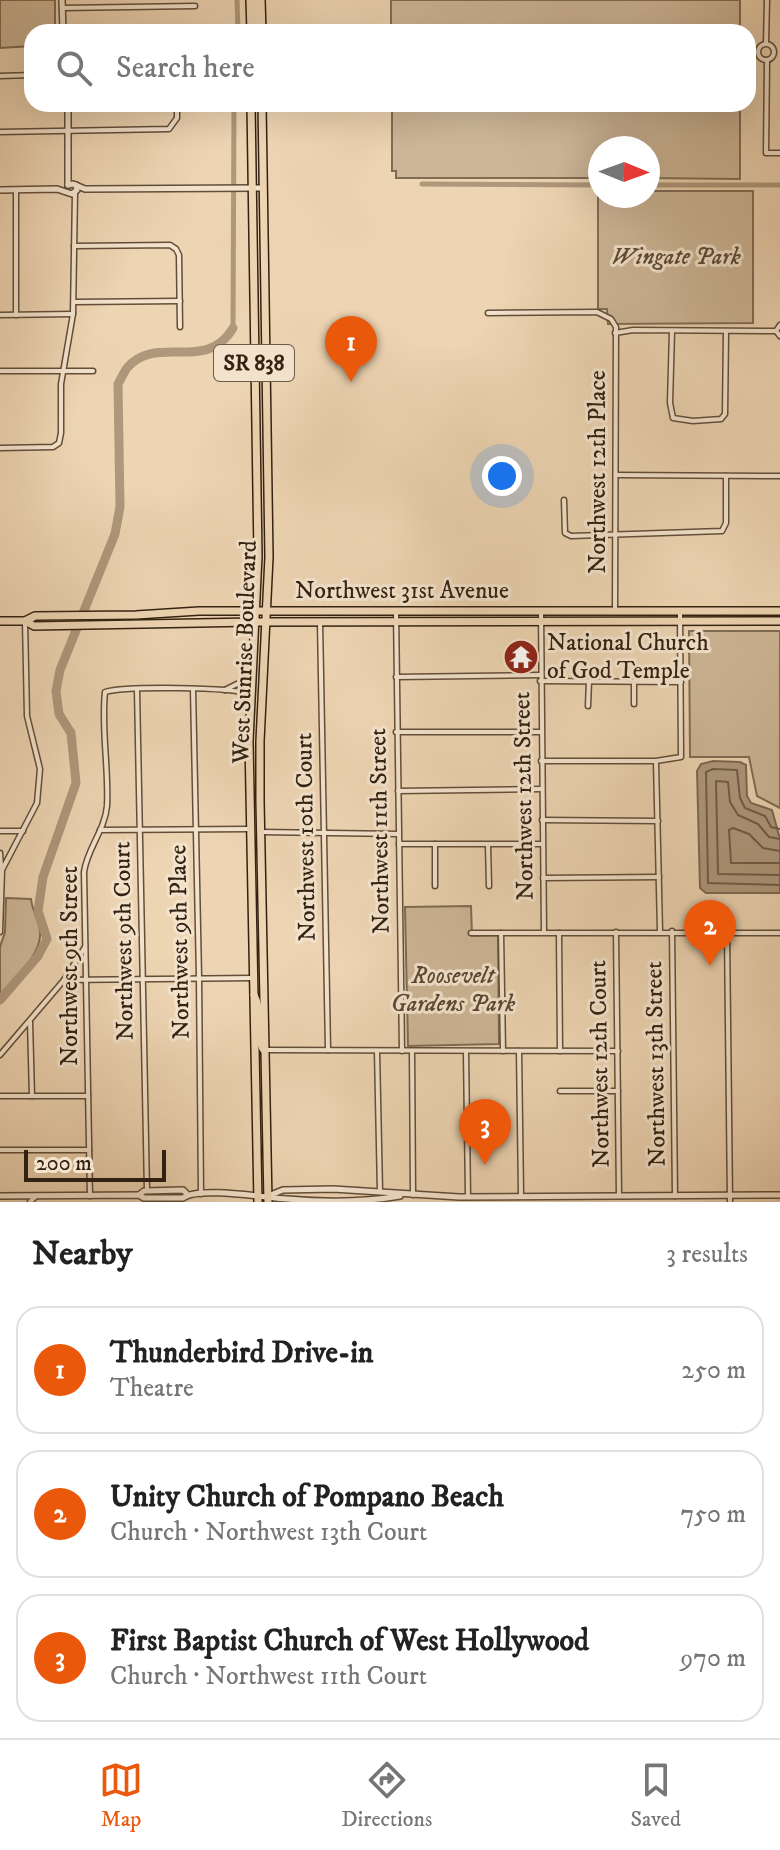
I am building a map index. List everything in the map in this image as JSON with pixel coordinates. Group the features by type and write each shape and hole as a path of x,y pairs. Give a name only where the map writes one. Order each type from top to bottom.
{"main road":[{"path":"253,0 255,24"},
{"path":"257,24 261,0"},
{"name":"West Sunrise Boulevard","path":"251,112 248,188 258,556 250,694 250,814 258,1198"},
{"name":"West Sunrise Boulevard","path":"262,112 269,557 260,741 268,1199"},
{"name":"Northwest 31st Avenue","path":"0,621 25,621 35,616 254,610 780,611"},
{"path":"597,621 615,611"},
{"path":"122,626 136,615"},
{"name":"Northwest 31st Avenue","path":"25,621 34,626 253,622 780,621"},
{"path":"250,814 255,827 261,832"},
{"path":"251,829 261,844"},
{"path":"253,994 258,1004 259,1039 266,1050"}],"street":[{"path":"62,0 63,24"},
{"path":"170,0 170,7"},
{"path":"766,43 767,0"},
{"path":"62,8 195,6"},
{"path":"766,43 760,46 758,52 761,58 767,60"},
{"path":"766,43 775,51 767,60"},
{"path":"767,60 766,153 780,153"},
{"path":"0,76 24,75"},
{"path":"0,448 53,447 59,443 63,370 74,302 68,112"},
{"path":"0,132 169,129 174,125 176,112"},
{"path":"0,190 263,188"},
{"path":"16,190 16,315"},
{"path":"74,246 170,245 176,249 179,255 180,327"},
{"path":"74,302 180,301"},
{"path":"488,313 597,312 611,319 616,327 615,333 633,330 778,333 780,325"},
{"path":"0,315 73,314"},
{"path":"672,331 670,403 673,418 693,421 721,419 725,414 726,332"},
{"name":"Northwest 12th Place","path":"615,333 615,611"},
{"path":"0,371 93,371"},
{"path":"616,475 780,476"},
{"path":"564,500 565,533 571,536 722,531 726,523 726,476"},
{"name":"Northwest 11th Street","path":"396,611 402,1051"},
{"name":"Northwest 12th Street","path":"541,611 544,932"},
{"path":"541,761 656,761 681,757 680,611"},
{"path":"2,870 37,803 40,769 27,716 25,621"},
{"name":"Northwest 10th Court","path":"320,622 328,1050"},
{"path":"223,690 251,677"},
{"path":"396,677 681,682"},
{"path":"588,706 589,681"},
{"path":"634,681 634,704"},
{"name":"Northwest 9th Place","path":"193,689 201,1194"},
{"path":"137,690 223,690 250,694"},
{"name":"Northwest 9th Street","path":"90,1196 86,857 100,830 107,807 105,692 137,690"},
{"name":"Northwest 9th Court","path":"137,690 147,1191"},
{"path":"396,732 541,732"},
{"name":"Northwest 13th Street","path":"656,761 660,931"},
{"path":"398,791 541,789"},
{"path":"542,820 658,821"},
{"path":"100,830 251,829"},
{"path":"0,831 23,831"},
{"path":"261,832 399,834"},
{"path":"399,844 542,844"},
{"path":"435,844 435,886"},
{"path":"488,845 489,886"},
{"path":"0,853 0,932"},
{"path":"543,878 659,877"},
{"name":"Northwest 13th Street","path":"672,931 675,1196"},
{"path":"501,932 503,1051"},
{"path":"559,932 560,1051"},
{"name":"Northwest 12th Court","path":"616,932 619,1195"},
{"path":"471,933 780,933"},
{"path":"727,933 730,1199"},
{"path":"0,1055 64,980 85,945"},
{"path":"64,980 253,978"},
{"path":"30,1020 32,1096"},
{"path":"266,1050 618,1051"},
{"path":"377,1051 380,1192"},
{"path":"407,1197 412,1051"},
{"path":"466,1051 468,1197"},
{"path":"519,1051 521,1195"},
{"path":"560,1091 618,1091"},
{"path":"0,1096 88,1096"},
{"path":"0,1150 89,1150"},
{"path":"0,1196 139,1195 147,1191 183,1190 184,1198"},
{"path":"268,1199 283,1190 380,1192 407,1197"},
{"path":"139,1195 165,1200 201,1194 290,1200 385,1200 521,1195 730,1199 780,1195"},
{"path":"30,1202 36,1196"},
{"path":"102,1202 108,1196"}],"green space":[{"path":"0,0 55,0 55,24 24,24 24,46 0,48"},
{"path":"391,0 740,0 740,24 391,24"},
{"path":"392,112 740,112 740,179 660,178 660,136 588,136 588,178 396,178 396,171 392,171"},
{"name":"Wingate Park","path":"660,191 753,191 753,323 608,324 607,309 598,309 598,208 660,208"},
{"path":"689,631 780,631 780,808 757,796 749,757 690,757"},
{"path":"6,898 31,899 40,939 33,957 0,995 0,947 5,932"},
{"name":"Roosevelt Gardens Park","path":"471,906 472,936 498,935 499,1044 408,1046 405,907"}],"water":[{"path":"713,761 746,765 747,796 751,803 772,810 780,839 780,893 706,893 700,888 697,771 701,764"}],"waterway":[{"path":"237,0 238,24"},
{"path":"233,328 234,112"},
{"path":"422,184 588,185"},
{"path":"660,185 780,185"},
{"path":"0,1000 38,956 47,939 38,911 43,877 76,783 71,733 59,714 56,691 60,670 115,534 120,507 118,384 127,368 139,358 152,353 209,349 222,341 233,328"}],"place":[{"name":"Thunderbird Drive-in","path":"351,382"},
{"name":"National Church of God Temple","path":"521,657"},
{"name":"Unity Church of Pompano Beach","path":"710,966"},
{"name":"First Baptist Church of West Hollywood","path":"485,1165"}]}
